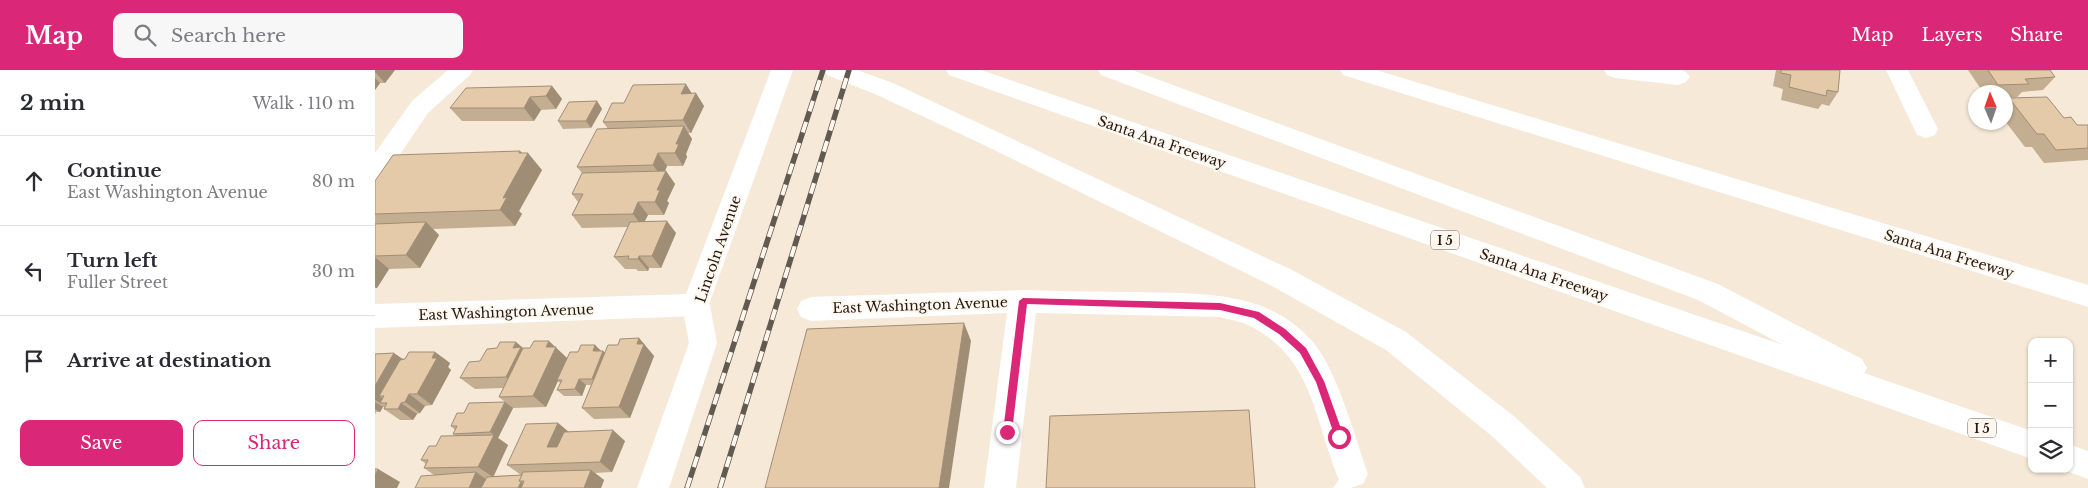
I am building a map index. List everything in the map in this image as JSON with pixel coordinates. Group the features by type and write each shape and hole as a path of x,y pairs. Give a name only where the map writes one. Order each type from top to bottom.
{"main road":[{"path":"375,172 420,108 462,70"},
{"name":"Lincoln Avenue","path":"653,488 703,343 696,305 782,70"},
{"path":"835,70 885,89 991,138 1283,278 1396,341 1504,427 1569,488"},
{"name":"Santa Ana Freeway","path":"957,70 2028,444"},
{"name":"Santa Ana Freeway","path":"1109,70 1708,292 1933,411"},
{"name":"Santa Ana Freeway","path":"1351,70 1541,130 2088,296"},
{"path":"1615,70 1678,77"},
{"path":"1897,70 1926,129"},
{"path":"1000,488 1023,301"},
{"name":"East Washington Avenue","path":"811,309 1023,301 1220,306 1256,315 1282,331 1303,351 1320,381 1347,481"},
{"name":"East Washington Avenue","path":"375,316 696,305"},
{"path":"2073,459 2088,465"}],"building":[{"path":"1781,70 1840,70 1838,92 1827,90 1826,96 1789,87 1791,75 1781,73"},
{"path":"1988,70 2050,70 2055,77 2025,79 2029,84 1998,85"},
{"path":"686,84 681,94 696,93 683,120 603,122 612,103 624,103 633,85"},
{"path":"552,86 546,96 530,97 524,108 450,108 466,88"},
{"path":"2047,97 2064,118 2071,117 2077,125 2088,125 2088,148 2056,150 2044,134 2037,134 2013,103 2013,98"},
{"path":"597,101 586,121 558,121 569,102"},
{"path":"684,126 676,144 679,144 675,153 658,153 653,165 577,167 597,129"},
{"path":"520,151 519,153 528,153 503,198 507,197 500,210 375,214 375,181 393,155"},
{"path":"666,171 657,190 660,190 655,202 638,202 633,214 572,215 583,194 572,194 582,173"},
{"path":"667,221 652,256 639,256 638,259 628,259 629,256 614,257 630,222"},
{"path":"426,222 406,255 375,256 375,224"},
{"path":"964,323 939,488 765,488 807,329"},
{"path":"639,338 637,344 644,344 619,407 582,408 608,345 618,345 620,339"},
{"path":"534,341 549,341 546,347 556,347 533,396 499,397 523,348 530,348"},
{"path":"500,342 516,342 513,348 521,347 506,377 460,378 469,362 480,361 487,349 497,348"},
{"path":"581,345 595,345 593,351 603,351 592,379 579,379 575,389 557,390 562,380 557,380 570,352 578,352"},
{"path":"409,352 435,352 432,358 437,358 417,394 409,394 405,402 401,403 398,409 384,409 387,403 380,403 384,396 379,396 400,360 405,359"},
{"path":"394,353 375,386 375,354"},
{"path":"505,402 490,432 453,434 457,426 451,426 457,413 464,413 469,403"},
{"path":"1249,410 1255,488 1046,488 1050,416"},
{"path":"558,423 547,447 557,447 564,432 613,430 600,462 507,465 526,424"},
{"path":"494,435 478,467 424,468 428,460 421,460 429,446 436,446 441,436"},
{"path":"591,470 584,488 521,488 524,481 519,481 523,472"},
{"path":"476,472 469,488 415,488 421,476"},
{"path":"522,475 518,488 481,488 487,477"}],"railway":[{"path":"687,488 823,70"},
{"path":"720,488 849,70"}],"route":[{"path":"1007,432 1023,301 1220,306 1256,315 1282,331 1303,351 1320,381 1339,437"}]}
